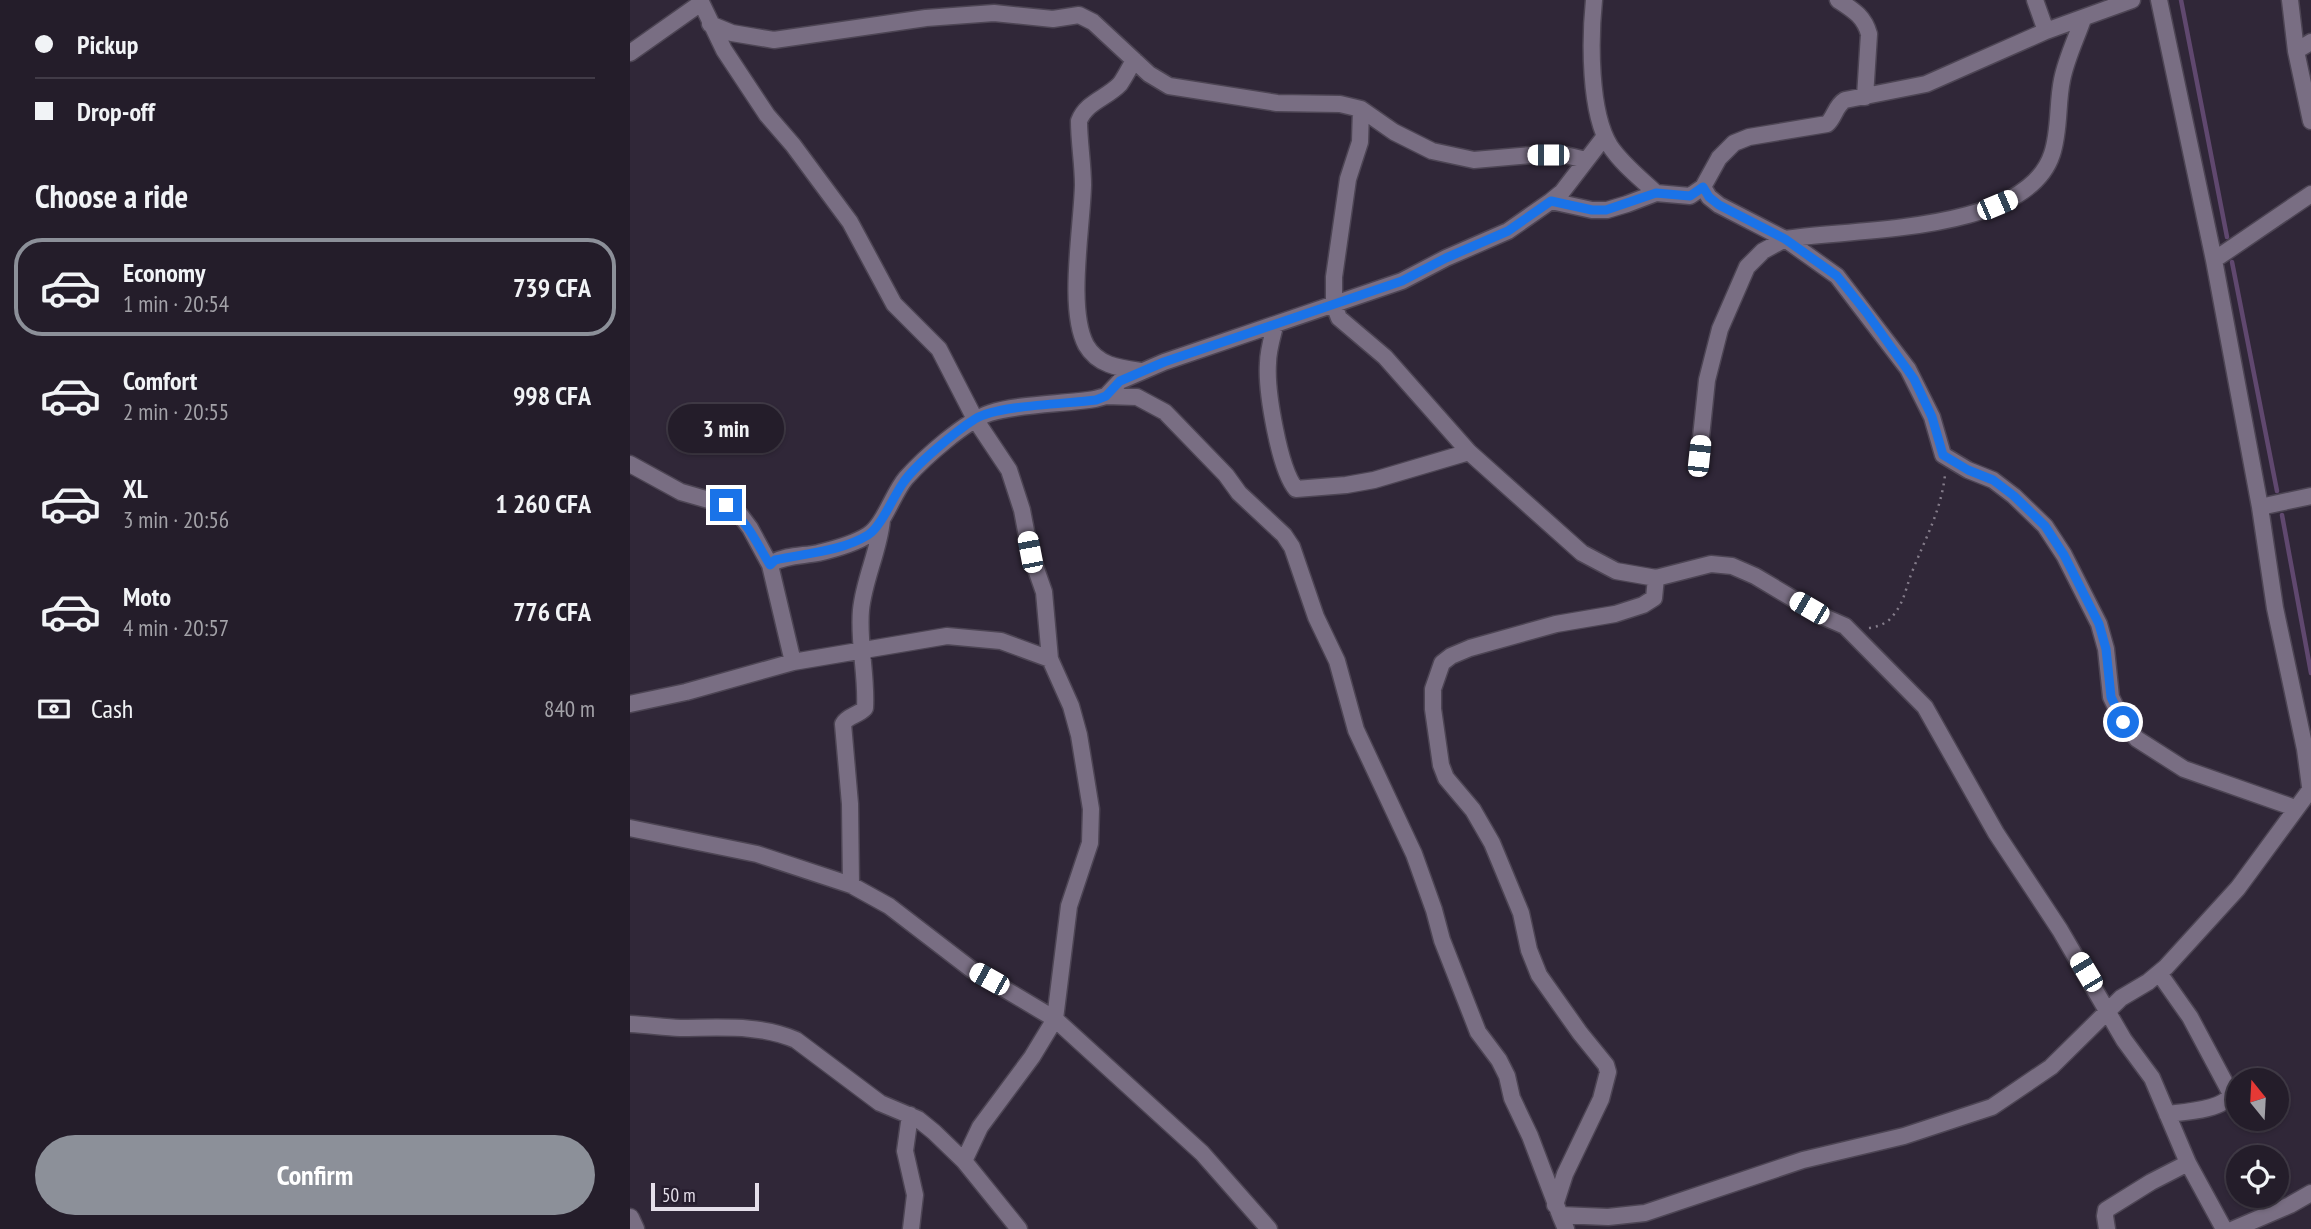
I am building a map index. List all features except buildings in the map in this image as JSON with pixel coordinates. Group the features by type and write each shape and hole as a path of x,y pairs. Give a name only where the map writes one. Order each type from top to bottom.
{"street":[{"path":"1594,0 1591,31 1594,82 1598,114 1605,136 1621,160 1656,193"},
{"path":"1839,0 1859,13 1867,24 1870,45 1865,97"},
{"path":"2035,0 2046,31"},
{"path":"1551,201 1592,210 1606,210 1656,193 1690,196 1703,187 1719,158 1734,144 1749,137 1827,124 1839,103 1926,84 2046,31 2132,0"},
{"path":"1560,1216 1608,1217 1646,1213 1803,1160 1904,1136 1992,1107 2051,1067 2121,998 2159,973 2238,888 2295,808 2310,792 2308,749 2275,608 2260,507 2214,260 2159,0"},
{"path":"2290,0 2295,51 2311,121"},
{"path":"630,53 700,1 724,50 767,114 850,222 894,304 939,349 975,419 1009,470 1022,510 1030,552 1044,592 1051,659 1074,716 1087,775 1091,809 1090,843 1069,906 1055,1019 1039,1047 981,1127 964,1161"},
{"path":"710,24 743,36 774,40 926,18 994,13 1053,19 1079,15 1093,22 1149,74 1169,86 1277,103 1340,104 1362,109 1394,132 1432,151 1474,160 1553,155 1586,160"},
{"path":"1699,456 1707,380 1720,329 1747,267 1763,251 1785,239 1950,220 2011,200 2035,181 2052,155 2062,77 2083,19"},
{"path":"2295,51 2311,42"},
{"path":"1134,60 1120,83 1082,112 1079,121 1083,182 1076,299 1078,324 1087,346 1100,360 1115,367 1142,371"},
{"path":"1362,109 1360,142 1348,179 1334,277 1334,305 1339,318 1385,357 1469,452 1581,553 1616,571 1656,578 1711,564 1732,566 1755,576 1822,616 1845,626 1926,707 1996,833 2152,1078 2188,1163 2224,1229"},
{"path":"1106,396 1120,381 1142,371 1402,281 1508,231 1562,192 1605,136"},
{"path":"1703,187 1709,197 1719,205 1785,239 1837,276 1914,379 1932,417 1943,455 1968,470 1993,480 2045,526 2064,555 2099,624 2106,649 2111,697 2123,722 2137,738 2184,769 2295,808"},
{"path":"2214,260 2311,194"},
{"path":"1275,326 1268,361 1268,387 1276,429 1290,480 1296,489 1374,480 1469,452"},
{"path":"770,565 775,560 819,553 871,534 905,480 922,462 975,419 991,412 1096,400 1106,396 1137,397 1165,412 1293,547 1316,617 1337,661 1356,730 1413,854 1442,940 1478,1032 1499,1060 1507,1076 1512,1098 1530,1136 1560,1216"},
{"path":"630,464 681,492 726,505 741,516 770,565 793,662"},
{"path":"2260,507 2311,496"},
{"path":"851,885 850,804 843,724 846,719 858,715 865,708 861,609 880,540 882,520"},
{"path":"1560,1216 1565,1174 1601,1098 1608,1072 1606,1065 1574,1026 1539,975 1529,950 1521,913 1492,843 1441,765 1433,689 1442,663 1451,656 1544,627 1615,614 1643,605 1654,598 1656,578"},
{"path":"630,704 793,662 947,636 1001,641 1051,659"},
{"path":"630,828 757,854 851,885 889,906 971,969 1055,1019 1202,1153 1269,1229"},
{"path":"2159,973 2190,1017 2231,1094 2226,1102 2217,1106 2167,1114"},
{"path":"630,1024 680,1028 725,1027 781,1033 813,1051 880,1103 910,1115 934,1132 964,1161 1019,1229"},
{"path":"910,1115 905,1151 915,1195 911,1229"},
{"path":"2107,1229 2106,1210 2188,1163"},
{"path":"2234,1229 2311,1193"},
{"path":"630,1218 635,1229"}],"path":[{"path":"1845,626 1877,627 1888,621 1907,595 1911,575 1942,500 1945,474 1943,455"}],"waterway":[{"path":"2181,0 2227,237"},
{"path":"2232,262 2277,491"},
{"path":"2282,515 2311,673"}],"route":[{"path":"726,505 741,516 750,528 770,565 775,560 819,553 853,542 871,534 905,480 922,462 975,419 991,412 1096,400 1106,396 1120,381 1164,362 1402,281 1508,231 1551,201 1592,210 1606,210 1656,193 1690,196 1703,187 1709,197 1719,205 1785,239 1837,276 1914,379 1932,417 1943,455 1968,470 1993,480 2045,526 2064,555 2099,624 2106,649 2111,697 2123,722"}]}
